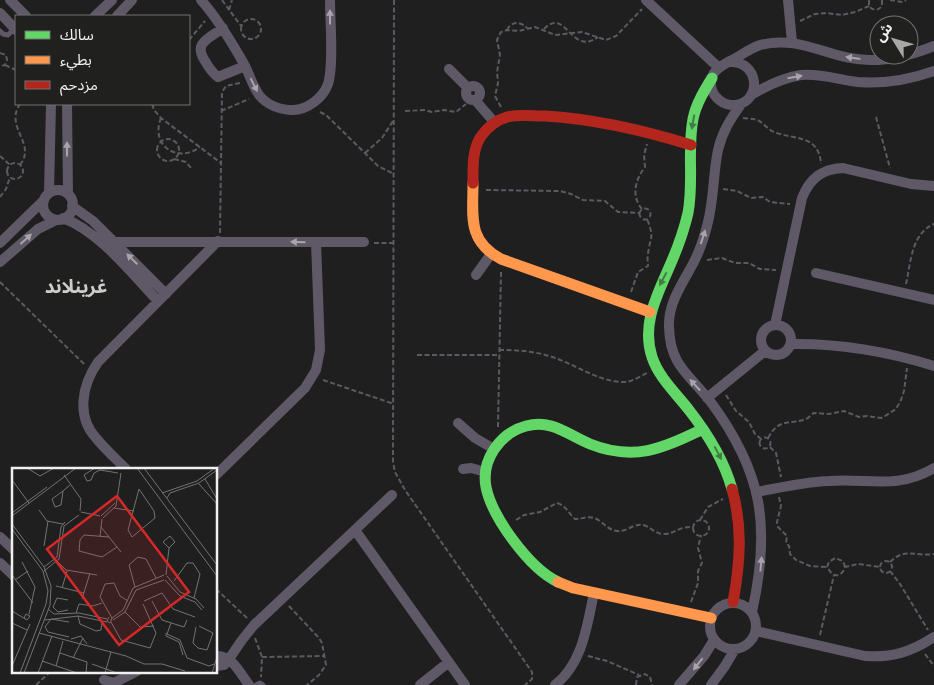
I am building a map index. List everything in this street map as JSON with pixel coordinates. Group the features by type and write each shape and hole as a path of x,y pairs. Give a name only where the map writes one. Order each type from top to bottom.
{"street":[{"path":"10,0 25,15"},
{"path":"97,15 112,0"},
{"path":"118,15 132,0"},
{"path":"203,3 222,28 245,66 259,95 270,104 282,110 296,110 309,106 320,98 328,86 331,73 330,0"},
{"path":"788,0 792,26 792,42"},
{"path":"647,1 718,67"},
{"path":"0,13 15,28"},
{"path":"222,28 203,43 200,54 212,72 218,76 245,66"},
{"path":"733,602 738,576 740,549 740,522 736,496 727,472 704,429 656,367 649,340 650,312 654,298 678,246 685,225 692,184 690,144 696,108 718,67 758,46 775,42 792,42 848,58 870,60 893,59 915,54 934,46"},
{"path":"728,62 741,63 751,71 754,83 751,95"},
{"path":"449,69 468,88 474,86 479,89 480,95 472,100 496,122"},
{"path":"752,612 759,582 762,552 757,492 737,442 723,419 683,372 675,358 668,324 671,308 678,289 695,260 705,234 714,190 718,150 723,134 731,118 742,103 766,86 783,79 801,75 819,75 856,82 896,82 934,71"},
{"path":"712,78 712,90 719,100 730,105 742,103"},
{"path":"51,105 44,211 47,215 80,225 95,236 162,297"},
{"path":"0,262 38,229 70,214 72,206 68,194 67,105"},
{"path":"650,312 496,256 482,247 476,238 474,227 474,156 478,143 485,131 496,122 508,117 550,116 607,122 690,144"},
{"path":"775,325 801,206 806,187 813,178 822,172 843,168 911,184 934,186"},
{"path":"0,243 46,197 56,190 68,194"},
{"path":"72,206 93,221 115,242 162,297"},
{"path":"125,468 94,437 88,425 83,399 90,373 98,362 219,241"},
{"path":"115,242 364,242"},
{"path":"218,473 305,388 316,370 320,350 316,242"},
{"path":"476,275 496,256"},
{"path":"816,273 934,300"},
{"path":"775,325 785,328 791,338 791,344 789,349 780,355 769,354 762,346 761,337 766,329 775,325"},
{"path":"791,344 834,346 908,358 934,366"},
{"path":"707,398 765,351"},
{"path":"458,423 475,438 496,446"},
{"path":"704,429 658,450 636,452 614,450 592,444 557,427 541,424 525,426 510,431 496,446 490,456 486,472 486,488 490,503 506,528 526,557 546,577 559,584 711,618"},
{"path":"463,469 471,468 486,472"},
{"path":"757,492 809,482 832,480 880,483 902,481 934,468"},
{"path":"218,666 224,664 229,659 251,628 392,495"},
{"path":"355,530 465,685"},
{"path":"0,537 12,548"},
{"path":"0,563 12,574"},
{"path":"555,685 566,674 578,654 594,592"},
{"path":"733,602 744,605 752,612 757,624 756,631 746,646 735,649 727,648 714,640 711,633 711,618 720,607 733,602"},
{"path":"756,631 865,656 880,657 895,656 910,651 933,638"},
{"path":"679,685 704,656 714,640"},
{"path":"713,684 735,649"},
{"path":"218,656 229,659 249,685"},
{"path":"420,685 449,662"},
{"path":"103,679 114,683 135,672"}],"lane":[{"path":"0,31 8,35 15,30"}],"path":[{"path":"222,0 242,26 242,34 248,39 255,39 260,34 261,26 257,20 250,19 243,23 242,26"},
{"path":"229,10 232,0"},
{"path":"394,0 393,462 399,481 532,672 532,679 525,685"},
{"path":"869,0 869,6"},
{"path":"869,6 874,10 880,8 882,0"},
{"path":"890,0 902,2 906,0"},
{"path":"507,30 514,32 535,27 555,35 582,32 606,40 616,36 647,1"},
{"path":"190,39 206,20 208,12 203,3"},
{"path":"792,26 806,17 815,14 842,15 869,6"},
{"path":"508,117 495,96 500,54 497,40 502,32 516,23 520,23 527,28"},
{"path":"544,29 551,23 556,23 564,25 575,39 583,42 591,41 598,37"},
{"path":"0,53 4,54 7,58 5,65"},
{"path":"0,66 5,65 15,70"},
{"path":"219,241 222,92 224,88 240,83 244,85"},
{"path":"222,111 250,99 248,93"},
{"path":"405,111 424,110 432,112 444,110 456,112 472,100"},
{"path":"20,105 15,114 16,125 26,150 26,156 20,164"},
{"path":"152,105 160,118 221,163"},
{"path":"317,112 322,112 326,115 378,166 394,174"},
{"path":"876,117 893,180"},
{"path":"160,118 158,130 161,141 168,149 178,154 190,153 200,147"},
{"path":"731,118 757,120 774,132 806,139 817,150 822,172"},
{"path":"365,153 382,138 394,119"},
{"path":"642,209 636,202 635,196 638,176 645,167 644,155 649,132"},
{"path":"174,159 178,154 179,148 174,141 170,139 161,141 157,148 159,156 166,160 174,159 186,162 191,168"},
{"path":"0,156 10,166"},
{"path":"0,197 6,189 10,176 8,171 10,166 15,163 20,164"},
{"path":"10,176 15,179 20,177 23,172 20,164"},
{"path":"474,190 560,191 583,200 605,201 618,212 639,213"},
{"path":"714,190 737,191 750,198 763,197 774,203 783,202 801,206"},
{"path":"628,304 638,272 648,266 648,252 652,238 647,219 650,216 650,211 647,208 642,209 639,213"},
{"path":"639,213 640,218 647,219"},
{"path":"904,293 915,241 925,229 934,224"},
{"path":"364,242 394,243"},
{"path":"496,256 499,350 496,446"},
{"path":"695,260 722,258 735,264 749,263 760,269 769,268 786,272"},
{"path":"0,282 80,359 90,373"},
{"path":"499,350 520,351 549,356 601,378 627,382 656,367"},
{"path":"417,356 499,355"},
{"path":"721,386 733,407 749,422 755,434 761,439 768,438 780,424 808,418 814,413 824,414 844,411 856,417 867,416 877,418 891,412 898,405 904,390 908,358"},
{"path":"316,370 324,381 394,404"},
{"path":"768,438 771,443 770,447 776,453 782,475 778,488 780,506 777,522 778,526 787,536 786,543 789,546 790,554 796,560 810,566 827,568"},
{"path":"761,439 762,447 766,449 770,447"},
{"path":"700,520 706,521 709,529 706,534 701,535 695,532 696,522 700,520 708,507 714,503 736,496"},
{"path":"506,528 524,515 540,512 557,503 565,507 570,516 575,519 592,518 613,530 623,530 638,524 647,526 655,532 665,534 681,527 694,527"},
{"path":"688,613 698,583 698,572 702,563 698,548 701,535"},
{"path":"880,567 885,561 890,562 900,554 907,552 920,555 934,554"},
{"path":"845,567 843,561 834,558 829,562 827,568 829,573 834,575 840,575 845,567 858,564 880,567 885,573 890,571"},
{"path":"890,562 892,567 890,571"},
{"path":"890,571 933,638"},
{"path":"818,645 834,575"},
{"path":"218,591 251,628 262,657 260,684"},
{"path":"282,598 319,638 322,644 326,665 324,670 307,685"},
{"path":"923,644 924,652 934,666"},
{"path":"578,654 607,661 639,675 648,675 652,680 652,685"},
{"path":"262,657 324,656"},
{"path":"38,685 50,672"},
{"path":"636,685 639,675"}],"traffic: fast":[{"path":"712,78 694,113 691,131 690,201 685,226 656,297 648,332 649,344 655,365 663,379 689,410 708,437 720,457 732,489"},
{"path":"558,582 547,575 524,554 504,527 490,499 486,487 486,467 494,449 501,441 517,430 535,424 552,426 590,444 606,449 635,452 662,447 703,429"}],"traffic: slow":[{"path":"473,183 474,227 482,244 490,252 501,259 650,312"},
{"path":"558,582 573,588 711,618"}],"traffic: jam":[{"path":"473,183 474,158 479,140 484,132 493,124 511,116 564,117 637,130 691,145"},
{"path":"732,489 739,531 737,574 733,602"}],"district":[{"name":"غرينلاند","path":"76,286"}]}
